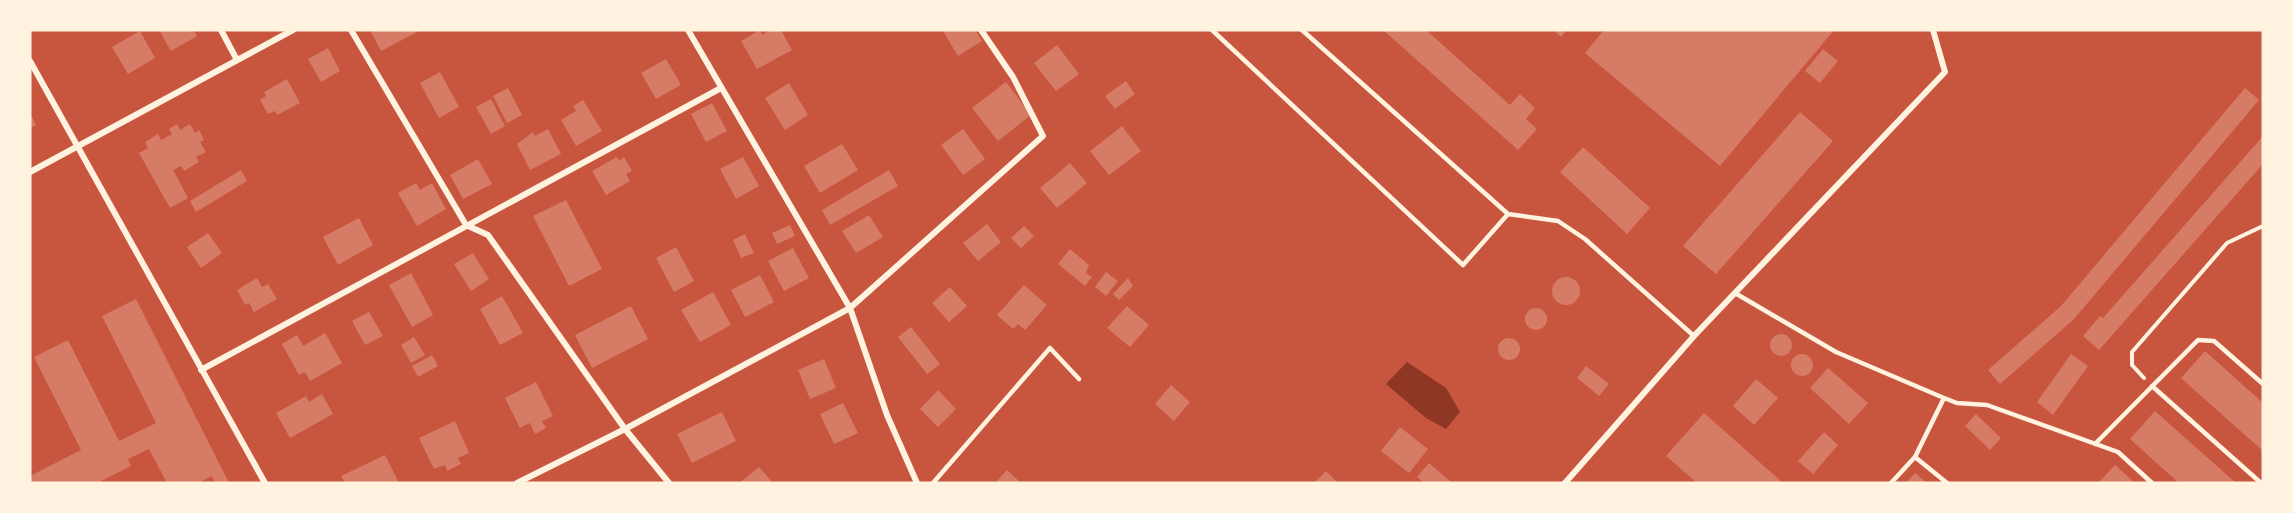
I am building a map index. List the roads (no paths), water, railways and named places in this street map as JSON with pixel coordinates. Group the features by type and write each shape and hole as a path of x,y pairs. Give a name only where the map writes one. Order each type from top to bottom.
{"street":[{"path":"221,30 237,60"},
{"path":"30,172 293,30"},
{"path":"351,30 466,225 488,236 625,429 669,483"},
{"path":"688,30 850,308 887,415 917,483"},
{"path":"517,483 625,429 850,308 1042,136 1013,77 981,30"},
{"path":"1565,483 1694,336 1945,72 1933,30"},
{"path":"30,61 265,483"},
{"path":"201,370 722,88"}],"lane":[{"path":"1212,30 1463,265 1508,214"},
{"path":"1302,30 1508,214 1558,221 1585,239 1694,336"},
{"path":"1735,293 1836,352 1944,398 1957,403 1987,405 2118,452 2152,483"},
{"path":"2095,444 2198,340 2214,341 2263,384"},
{"path":"933,483 1050,348 1079,379"},
{"path":"2152,386 2261,483"},
{"path":"1891,483 1915,457 1944,398"},
{"path":"1915,457 1947,483"}]}
